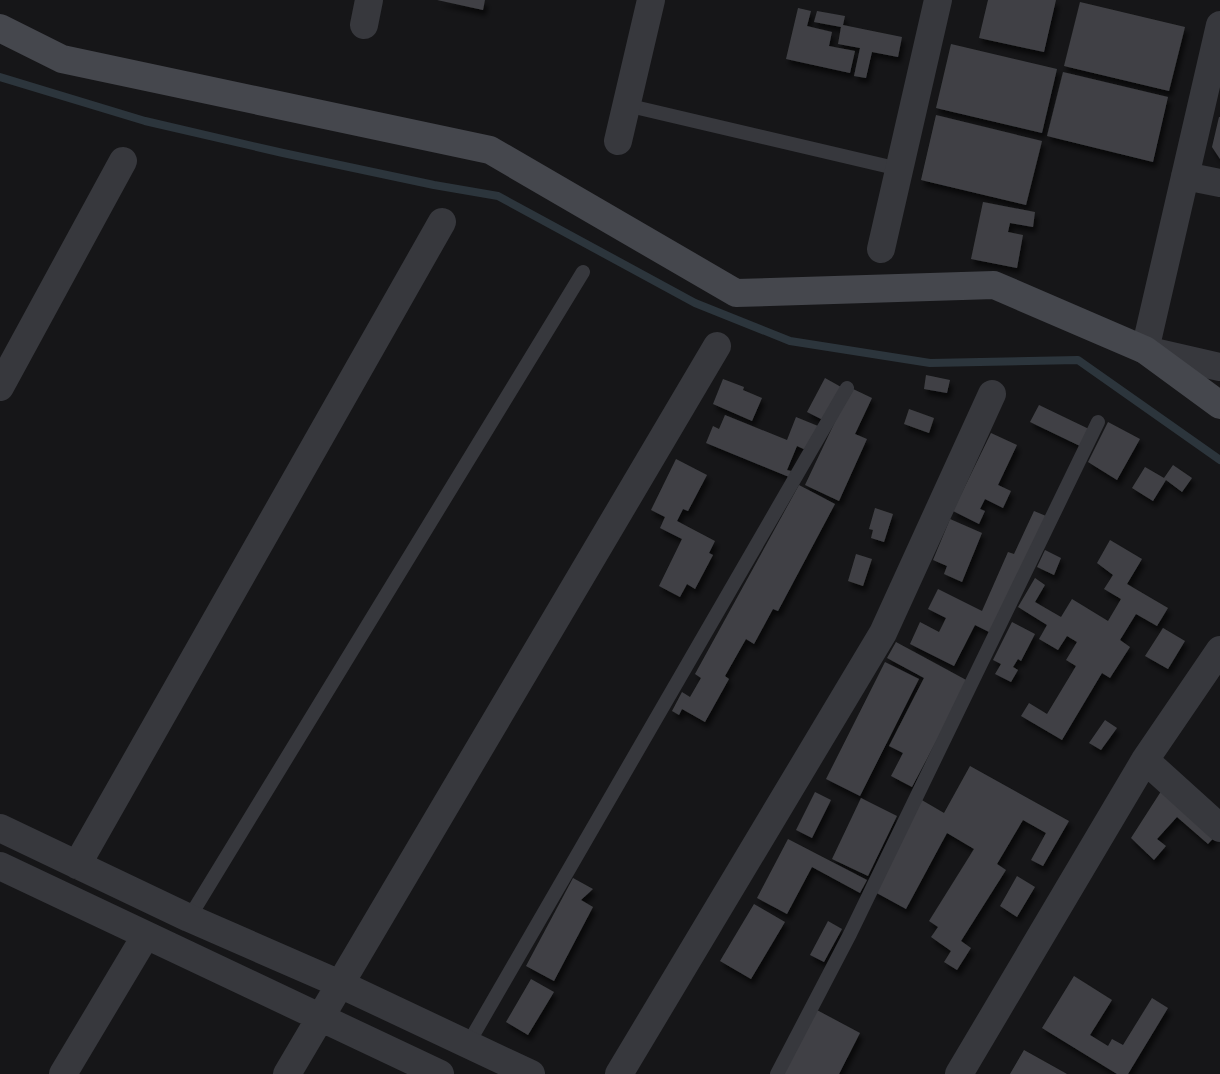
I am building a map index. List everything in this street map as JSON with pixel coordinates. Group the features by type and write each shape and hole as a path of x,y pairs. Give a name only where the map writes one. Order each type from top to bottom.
{"street":[{"path":"618,141 651,0"},
{"path":"880,249 938,0"},
{"path":"1145,350 1220,24"},
{"path":"0,28 62,58 490,150 736,293 994,285 1145,350 1220,367"},
{"path":"0,387 123,161"},
{"path":"1185,176 1220,183"},
{"path":"77,865 442,222"},
{"path":"287,1074 717,346"},
{"path":"1145,350 1220,405"},
{"path":"619,1074 883,633 992,394"},
{"path":"959,1074 1145,760 1220,650"},
{"path":"1145,760 1220,828"},
{"path":"0,828 189,918 340,984 531,1074"},
{"path":"0,866 430,1072"},
{"path":"63,1074 146,935"}],"lane":[{"path":"626,106 899,169"},
{"path":"189,918 583,272"},
{"path":"468,1044 847,388"},
{"path":"777,1074 854,925 1098,422"}],"building":[{"path":"437,0 485,0 483,10"},
{"path":"988,0 1056,0 1044,52 979,38"},
{"path":"1080,2 1185,27 1169,91 1064,66"},
{"path":"798,8 811,11 807,26 832,32 829,46 855,51 850,73 786,59"},
{"path":"817,11 845,16 843,25 902,37 898,57 872,52 866,78 854,76 860,48 838,44 841,27 814,22"},
{"path":"951,44 1057,69 1042,133 936,108"},
{"path":"1063,72 1168,97 1153,162 1047,136"},
{"path":"936,115 1042,141 1026,205 921,180"},
{"path":"1220,117 1220,159 1212,147"},
{"path":"983,202 1035,212 1033,227 1010,223 1008,232 1023,235 1017,268 971,259"},
{"path":"926,375 950,380 947,393 924,389"},
{"path":"825,378 841,387 823,420 807,412"},
{"path":"723,379 744,387 743,390 762,398 752,421 713,404"},
{"path":"851,388 872,398 855,434 867,439 839,501 805,485"},
{"path":"1039,405 1091,430 1082,447 1030,422"},
{"path":"909,409 934,418 929,433 904,424"},
{"path":"725,415 787,440 796,417 818,426 808,451 797,446 787,470 791,471 789,477 706,443 713,426 719,429"},
{"path":"1108,422 1140,439 1117,480 1088,462"},
{"path":"991,433 1017,445 998,485 1011,491 1003,508 985,499 980,509 985,511 979,524 953,511"},
{"path":"676,459 707,475 688,511 683,509 677,521 715,541 709,553 713,555 695,589 687,584 680,597 659,586 682,539 660,528 665,517 651,510"},
{"path":"1173,465 1192,478 1182,492 1166,480 1153,501 1132,488 1145,467 1164,478"},
{"path":"799,485 835,504 778,611 773,609 754,644 746,639 725,676 729,679 705,722 682,709 679,715 672,711 682,692 690,697 701,678 695,674"},
{"path":"875,508 893,514 884,542 871,538 873,530 869,529"},
{"path":"1034,511 1046,516 991,633 975,625 954,666 910,644 920,622 939,632 946,618 928,609 938,589 982,611 1008,552 1014,554"},
{"path":"950,519 982,533 962,582 944,574 947,566 933,560"},
{"path":"1110,540 1142,559 1127,584 1168,608 1157,626 1136,614 1120,640 1130,647 1110,678 1102,673 1062,740 1021,716 1029,703 1047,714 1076,666 1066,660 1077,642 1067,636 1058,650 1039,639 1047,625 1018,607 1035,578 1045,585 1035,602 1061,617 1072,599 1108,621 1121,599 1104,589 1113,575 1097,563"},
{"path":"1045,550 1061,558 1054,575 1037,567"},
{"path":"856,554 872,559 863,586 848,581"},
{"path":"1012,622 1035,634 1021,661 1018,659 1013,667 1018,670 1011,682 995,674 1001,664 993,660"},
{"path":"1163,628 1185,641 1168,669 1145,656"},
{"path":"896,642 968,681 912,787 891,776 903,753 889,746 924,678 887,658"},
{"path":"885,662 919,679 860,796 826,779"},
{"path":"1105,720 1117,728 1101,750 1089,743"},
{"path":"970,766 1069,821 1043,866 1031,860 1046,833 1023,820 997,864 1006,870 961,941 971,948 957,970 944,962 951,951 931,937 938,927 929,921 974,849 947,833 906,909 873,891 920,799 944,813"},
{"path":"1167,782 1220,831 1208,844 1177,817 1157,839 1166,846 1154,860 1131,838"},
{"path":"815,792 831,800 812,838 796,830"},
{"path":"861,798 897,816 868,876 832,859"},
{"path":"788,839 867,880 860,893 812,867 787,914 757,898"},
{"path":"1017,876 1035,887 1017,917 1000,906"},
{"path":"573,878 593,889 581,900 593,907 554,981 526,966"},
{"path":"754,904 785,922 751,979 720,961"},
{"path":"828,921 842,929 824,962 810,955"},
{"path":"1074,976 1112,1000 1090,1035 1108,1046 1112,1039 1123,1045 1152,998 1168,1008 1128,1074 1117,1074 1042,1028"},
{"path":"531,979 554,992 528,1035 506,1022"},
{"path":"815,1009 860,1033 839,1074 782,1074"},
{"path":"1024,1050 1067,1074 1010,1074"}],"waterway":[{"path":"0,77 145,121 283,153 434,185 498,196 695,303 790,341 930,363 1078,360 1220,460"}]}
